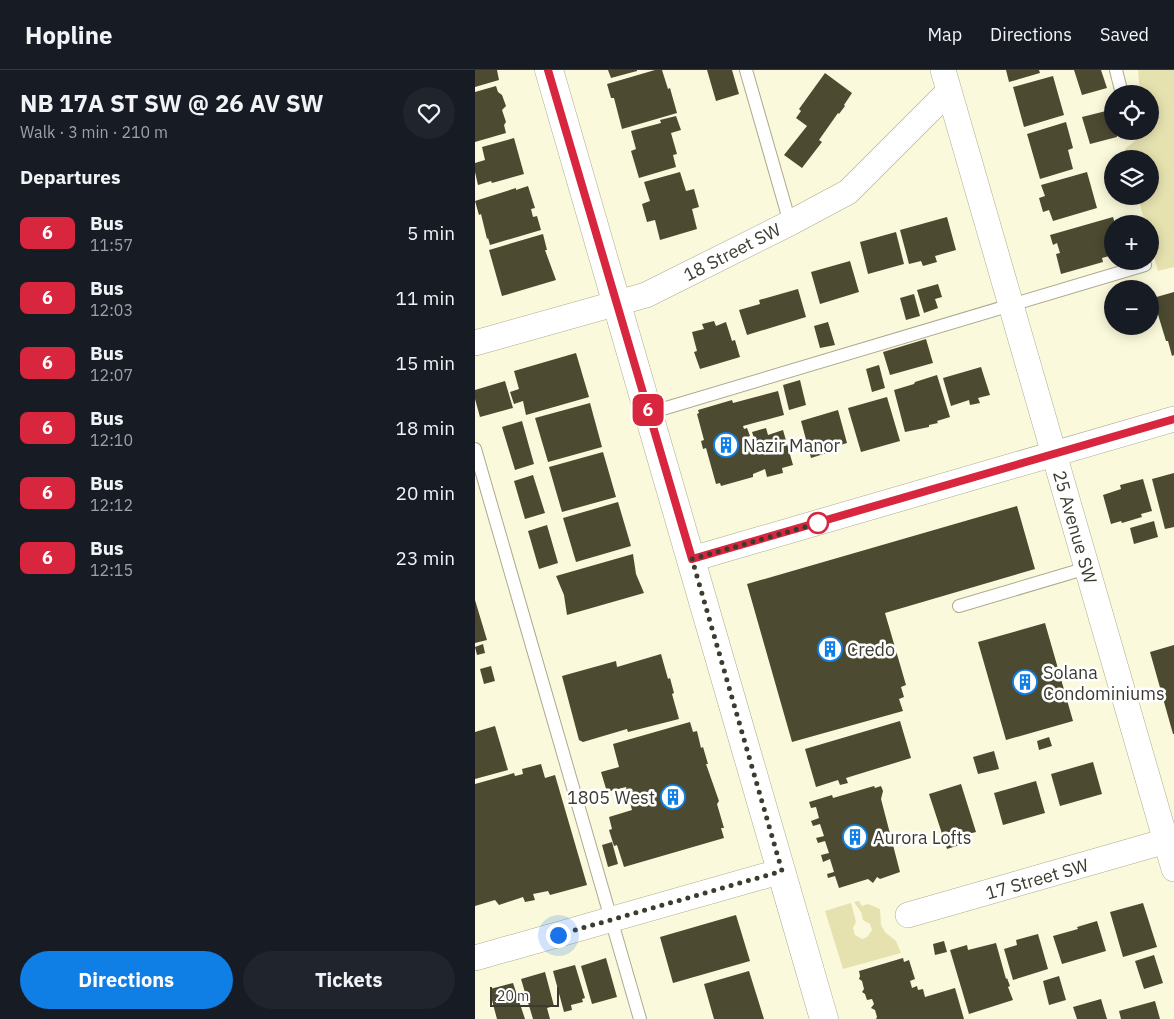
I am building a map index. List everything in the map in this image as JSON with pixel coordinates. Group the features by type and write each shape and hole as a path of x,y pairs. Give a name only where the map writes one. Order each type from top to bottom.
{"street":[{"path":"549,70 824,1019"},
{"name":"18 Street SW","path":"475,343 646,295 848,192 947,81"},
{"name":"25 Avenue SW","path":"947,81 1087,568 1165,805 1166,841 1174,869"},
{"path":"692,559 1174,419"},
{"name":"17 Street SW","path":"908,915 1166,841"},
{"path":"475,958 782,871"}],"lane":[{"path":"746,70 790,223"},
{"path":"1116,70 1120,85"},
{"path":"649,413 1128,270"},
{"path":"475,449 640,1019"},
{"path":"959,606 1087,568"}],"shaded area":[{"path":"1138,70 1174,70 1174,267 1158,271 1159,215 1143,215 1140,205 1159,205 1159,150 1125,149 1136,140 1159,140 1159,85 1139,85"},
{"path":"859,901 862,906 868,904 880,909 881,925 885,932 896,941 901,953 843,969 825,911 851,903 856,922 853,928 855,935 862,939 867,937 872,930 870,924 863,920 861,912 854,902"}],"building":[{"path":"475,70 497,70 499,80 475,87"},
{"path":"608,70 637,70 637,71 611,78"},
{"path":"655,70 662,70 668,89 670,88 677,113 622,129 614,98 611,98 607,84"},
{"path":"707,70 732,70 739,94 716,101"},
{"path":"1006,70 1039,70 1040,73 1009,82"},
{"path":"1074,70 1101,70 1106,85 1104,85 1104,89 1082,95"},
{"path":"825,73 852,93 845,106 819,140 822,142 802,168 784,155 807,126 796,118 801,111 799,109"},
{"path":"1053,76 1064,115 1024,127 1013,87"},
{"path":"496,86 506,106 502,110 506,122 504,125 506,133 475,142 475,92"},
{"path":"1104,112 1105,140 1090,144 1082,117"},
{"path":"676,116 681,130 671,133 677,154 673,155 676,167 639,178 631,151 636,149 631,131 661,123 660,120"},
{"path":"1066,122 1073,148 1068,150 1073,169 1040,179 1027,134"},
{"path":"514,138 524,174 478,185 475,163 485,160 482,147"},
{"path":"680,172 686,191 694,189 699,207 692,209 697,229 660,240 655,220 647,222 642,204 650,201 644,182"},
{"path":"1087,172 1097,208 1053,221 1049,210 1043,212 1039,198 1045,196 1041,185"},
{"path":"528,186 535,208 531,209 533,217 537,216 541,230 490,245 475,201"},
{"path":"947,217 956,250 935,256 937,262 923,266 921,261 909,264 900,230"},
{"path":"1104,220 1103,262 1061,274 1056,254 1060,253 1057,243 1053,245 1050,235"},
{"path":"896,232 904,264 868,274 860,242"},
{"path":"543,234 547,250 545,250 556,280 502,296 489,250"},
{"path":"850,261 859,292 820,304 811,272"},
{"path":"938,284 942,297 935,299 938,308 924,313 917,290"},
{"path":"798,289 806,317 747,335 739,310 760,304 759,300"},
{"path":"1174,292 1174,355 1172,356 1159,318 1159,296"},
{"path":"914,294 920,316 906,320 900,298"},
{"path":"714,321 716,326 726,322 732,341 735,340 740,357 700,369 694,352 697,351 692,332 704,329 702,324"},
{"path":"828,322 835,345 820,348 814,326"},
{"path":"926,339 933,363 890,375 883,352"},
{"path":"576,353 589,397 526,415 523,401 514,404 510,392 519,389 514,371"},
{"path":"879,365 885,388 872,392 866,369"},
{"path":"981,367 990,395 978,398 980,403 970,405 969,400 951,406 943,378"},
{"path":"937,375 950,417 937,421 938,423 929,425 929,427 905,432 894,390"},
{"path":"800,380 806,405 789,410 783,385"},
{"path":"505,381 513,408 480,417 475,399 475,390"},
{"path":"778,391 784,415 743,426 744,429 747,428 750,436 747,437 749,443 755,441 752,432 766,428 768,435 783,430 793,465 782,468 783,473 767,477 765,469 753,474 753,477 721,486 720,483 716,484 706,448 703,449 701,441 704,440 697,414 699,413 698,410 732,400 733,403"},
{"path":"887,397 900,441 861,452 848,408"},
{"path":"590,403 602,447 548,462 535,418"},
{"path":"838,410 847,443 831,448 833,451 811,458 801,421"},
{"path":"522,421 534,464 515,470 502,427"},
{"path":"603,452 616,497 562,512 549,467"},
{"path":"1174,473 1174,527 1165,529 1152,479"},
{"path":"533,475 545,513 525,519 514,481"},
{"path":"1143,479 1152,511 1141,514 1142,517 1111,524 1103,495 1121,489 1120,485"},
{"path":"618,502 631,546 576,562 563,518"},
{"name":"Credo","path":"1017,506 1035,569 885,613 906,685 901,687 904,697 899,699 903,711 792,742 747,584"},
{"path":"1154,521 1158,537 1134,544 1130,528"},
{"path":"547,525 558,563 539,569 528,531"},
{"path":"633,554 636,574 644,593 567,615 564,595 556,576"},
{"path":"475,600 487,640 475,643"},
{"name":"Solana Condominiums","path":"1045,623 1073,721 1006,740 978,642"},
{"path":"483,644 485,653 477,655 475,647"},
{"path":"1174,645 1174,734 1173,734 1150,652"},
{"path":"661,654 668,679 670,678 679,719 628,732 627,729 583,742 579,740 562,676 616,661 617,667"},
{"path":"491,666 495,681 484,684 480,669"},
{"path":"900,721 911,758 846,778 848,783 840,785 838,780 816,787 805,749"},
{"name":"1805 West","path":"690,722 693,732 697,731 701,748 703,747 708,764 706,764 719,801 717,804 724,828 721,828 724,838 624,867 617,845 614,846 609,830 612,829 609,817 632,810 626,787 607,792 601,772 619,767 613,744"},
{"path":"495,726 508,770 475,779 475,732"},
{"path":"1049,737 1052,746 1039,750 1037,741"},
{"path":"994,751 999,769 978,774 973,757"},
{"path":"1093,762 1102,794 1060,806 1051,774"},
{"path":"541,764 545,778 555,775 587,885 550,895 548,891 533,894 535,900 525,902 523,897 499,905 495,900 475,906 475,784 514,773 515,776 523,774 522,769"},
{"path":"1036,781 1045,813 1003,825 994,793"},
{"path":"961,784 976,832 964,835 966,843 947,849 929,794"},
{"name":"Aurora Lofts","path":"874,786 875,788 881,786 883,791 881,799 900,872 880,879 877,877 873,883 868,879 839,888 835,876 828,878 827,874 834,872 830,859 823,862 821,855 829,853 825,841 818,843 816,838 824,836 820,824 813,826 811,821 819,818 816,807 811,808 809,802 832,795 833,798"},
{"path":"612,842 618,864 608,867 602,845"},
{"path":"1143,903 1157,947 1123,957 1110,912"},
{"path":"736,915 750,961 673,983 660,937"},
{"path":"1097,921 1106,951 1062,964 1053,936"},
{"path":"1038,934 1048,969 1013,980 1004,949 1017,945 1016,940"},
{"path":"944,941 947,952 935,955 933,944"},
{"path":"996,943 1013,1000 969,1014 950,950 967,945 968,950"},
{"path":"1154,955 1163,983 1144,989 1135,961"},
{"path":"606,958 617,997 592,1004 581,966"},
{"path":"903,958 904,962 909,960 915,979 910,981 912,988 917,986 918,990 923,989 925,997 955,988 964,1019 876,1019 875,1010 871,1008 874,1004 872,999 867,1000 862,992 864,989 862,981 859,979 859,971"},
{"path":"575,965 585,998 582,999 583,1002 571,1005 572,1010 564,1012 553,971"},
{"path":"749,971 764,1019 714,1019 704,984"},
{"path":"545,972 554,1006 547,1008 550,1019 533,1019 521,979"},
{"path":"1059,976 1066,1000 1049,1005 1043,981"},
{"path":"513,983 525,1019 497,1019 490,989"},
{"path":"1101,999 1107,1019 1077,1019 1073,1007"},
{"path":"1155,1001 1160,1019 1121,1019 1119,1011"}],"bus line":[{"name":"6","path":"548,70 692,559 1174,419"}],"place":[{"name":"Nazir Manor","path":"726,445"},
{"name":"Credo","path":"830,649"},
{"name":"Solana Condominiums","path":"1025,682"},
{"name":"1805 West","path":"673,797"},
{"name":"Aurora Lofts","path":"855,837"}],"route":[{"path":"558,935 782,871 692,559 826,521 818,523"}]}
